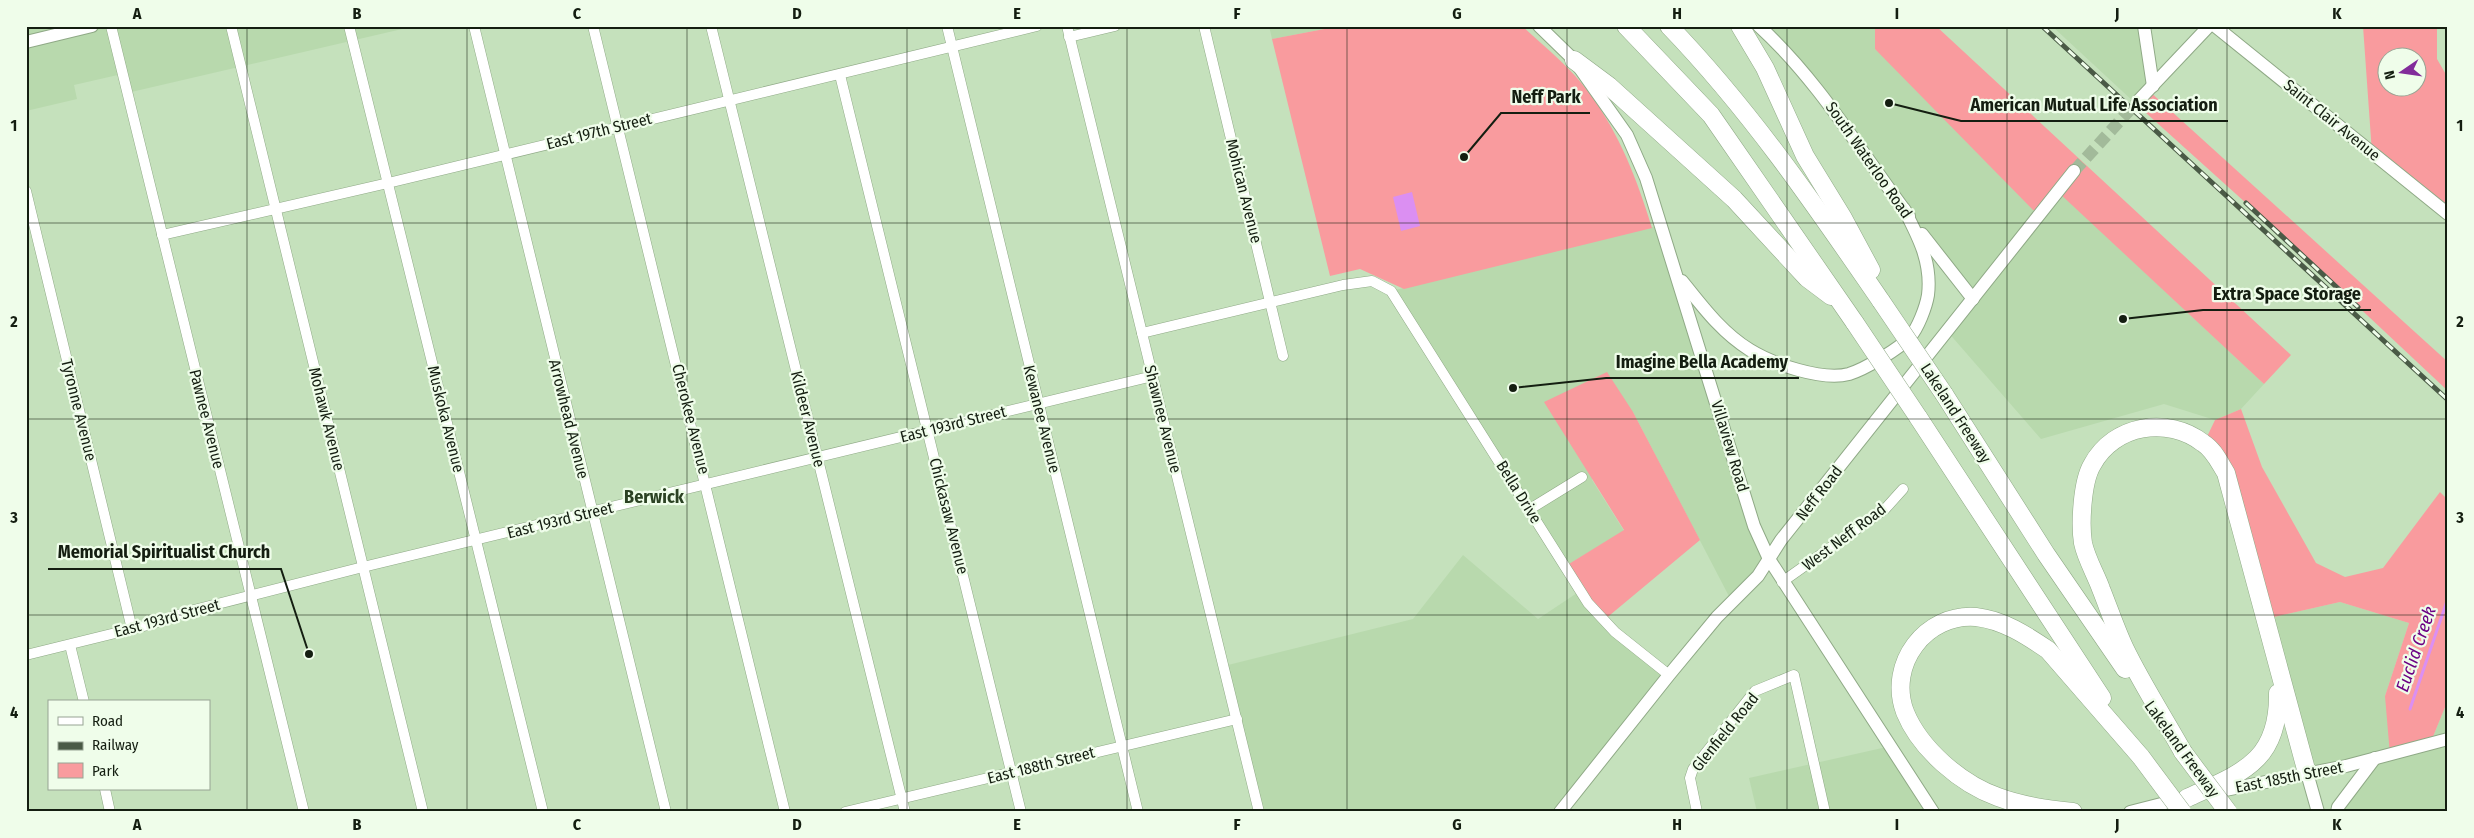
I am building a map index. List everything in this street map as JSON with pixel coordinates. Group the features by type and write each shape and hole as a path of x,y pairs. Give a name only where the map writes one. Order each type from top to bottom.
{"highway":[{"name":"Lakeland Freeway","path":"1626,26 1711,115 1918,417 2141,757 2184,805"},
{"path":"1669,26 1741,106 1884,299"},
{"path":"1740,26 1765,68 1805,156 1844,218 1884,299"},
{"path":"1574,60 1609,86 1734,199 1807,278 1842,305"},
{"name":"Lakeland Freeway","path":"1884,299 1910,343 2046,554 2183,752 2228,812"},
{"path":"2183,752 2125,649 2084,544 2083,508 2091,465 2104,449 2121,436 2139,428 2164,426 2191,435 2204,443 2216,456 2226,473 2307,773"},
{"path":"2073,812 2041,809 1997,797 1963,779 1935,755 1915,732 1905,711 1900,691 1903,671 1909,653 1919,639 1933,627 1948,620 1977,618 2007,625 2032,640 2048,650 2141,757"},
{"path":"2184,805 2238,774 2261,753 2271,738 2278,715 2278,667"}],"street":[{"path":"26,42 92,26"},
{"name":"Pawnee Avenue","path":"111,26 304,812"},
{"name":"Mohawk Avenue","path":"231,26 423,812"},
{"name":"Muskoka Avenue","path":"349,26 543,812"},
{"name":"Arrowhead Avenue","path":"474,26 591,512 666,812"},
{"name":"Cherokee Avenue","path":"593,26 707,485 785,812"},
{"name":"Kildeer Avenue","path":"712,26 905,812"},
{"name":"Kewanee Avenue","path":"947,26 1037,403 1138,812"},
{"name":"East 197th Street","path":"162,235 388,183 1037,26"},
{"path":"1068,32 1115,26"},
{"name":"Mohican Avenue","path":"1204,26 1272,302 1283,356"},
{"name":"Villaview Road","path":"1539,26 1574,60 1627,134 1646,178 1754,526 1769,559 1782,582 1827,647 1933,812"},
{"name":"South Waterloo Road","path":"1759,26 1777,43 1828,101 1904,209 1973,299"},
{"path":"2144,26 2152,86"},
{"path":"2139,100 2208,26"},
{"name":"Saint Clair Avenue","path":"2215,26 2448,214"},
{"name":"Shawnee Avenue","path":"1068,32 1259,812"},
{"name":"Chickasaw Avenue","path":"840,75 1021,812"},
{"name":"Neff Road","path":"1560,812 1717,617 1758,576 1781,540 2074,171"},
{"name":"Tyronne Avenue","path":"26,191 132,629"},
{"path":"1675,273 1714,322 1750,350 1788,368 1826,374 1848,374 1884,356 1911,336 1923,311 1928,296 1928,274 1923,247 1904,209"},
{"name":"Bella Drive","path":"1272,302 1343,285 1372,281 1391,291 1588,603 1615,632 1669,675"},
{"path":"1142,333 1272,302"},
{"name":"East 193rd Street","path":"26,655 132,629 363,567 1153,376"},
{"path":"1530,509 1582,477"},
{"name":"West Neff Road","path":"1782,582 1885,509 1903,489"},
{"path":"70,645 84,700"},
{"name":"Glenfield Road","path":"1697,812 1690,778 1692,769 1755,692 1794,674 1825,812"},
{"name":"East 188th Street","path":"845,812 1237,719"},
{"name":"East 185th Street","path":"2130,812 2184,805 2448,739"},
{"path":"2337,812 2338,807 2376,758"},
{"path":"2307,773 2318,812"},
{"path":"105,790 110,812"}],"shaded area":[{"path":"26,26 415,26 127,93 122,74 74,85 77,99 26,111"},
{"path":"1269,26 1340,26 1272,39"},
{"path":"1759,26 1875,26 1875,49 2058,191 2264,384 2241,409 2215,420 2164,404 2041,439 1947,331 1972,299 1828,101"},
{"path":"2052,26 2144,26 2153,86 2135,103"},
{"path":"1412,192 1420,226 1401,231 1393,197"},
{"path":"1661,225 1769,559 1732,602 1633,412 1592,480 1624,531 1564,567 1391,291"},
{"path":"1463,555 1538,619 1580,591 1588,603 1669,675 1560,812 1259,812 1224,666 1413,619"},
{"path":"2340,602 2409,623 2385,696 2430,744 2448,700 2448,812 2337,812 2375,759 2307,773 2265,619"},
{"path":"1891,746 1933,812 1757,812 1749,778"}],"green space":[{"path":"1340,26 1522,26 1575,75 1601,110 1627,158 1652,228 1404,289 1360,269 1330,276 1272,39"},
{"path":"1875,26 1936,26 2291,355 2264,384 2058,192 2039,216 1875,49"},
{"path":"2363,26 2437,26 2437,59 2448,78 2448,214 2372,153"},
{"path":"2148,90 2448,362 2448,391 2287,240 2135,103"},
{"path":"1607,372 1633,412 1700,540 1604,620 1564,567 1624,530 1544,402"},
{"path":"2241,409 2262,467 2316,563 2345,577 2383,568 2440,492 2448,500 2448,700 2430,744 2390,755 2385,696 2409,623 2340,602 2265,619 2240,525 2204,443 2215,420"}],"waterway":[{"name":"Euclid Creek","path":"2410,709 2448,598"}],"tunnel":[{"path":"2074,171 2139,100"}],"railway":[{"path":"2042,26 2448,400"},
{"path":"2246,203 2358,307"}],"place":[{"name":"American Mutual Life Association","path":"1889,103"},
{"name":"Neff Park","path":"1464,157"},
{"name":"Extra Space Storage","path":"2123,319"},
{"name":"Imagine Bella Academy","path":"1513,388"},
{"name":"Memorial Spiritualist Church","path":"309,654"}],"district":[{"name":"Berwick","path":"654,497"}]}
